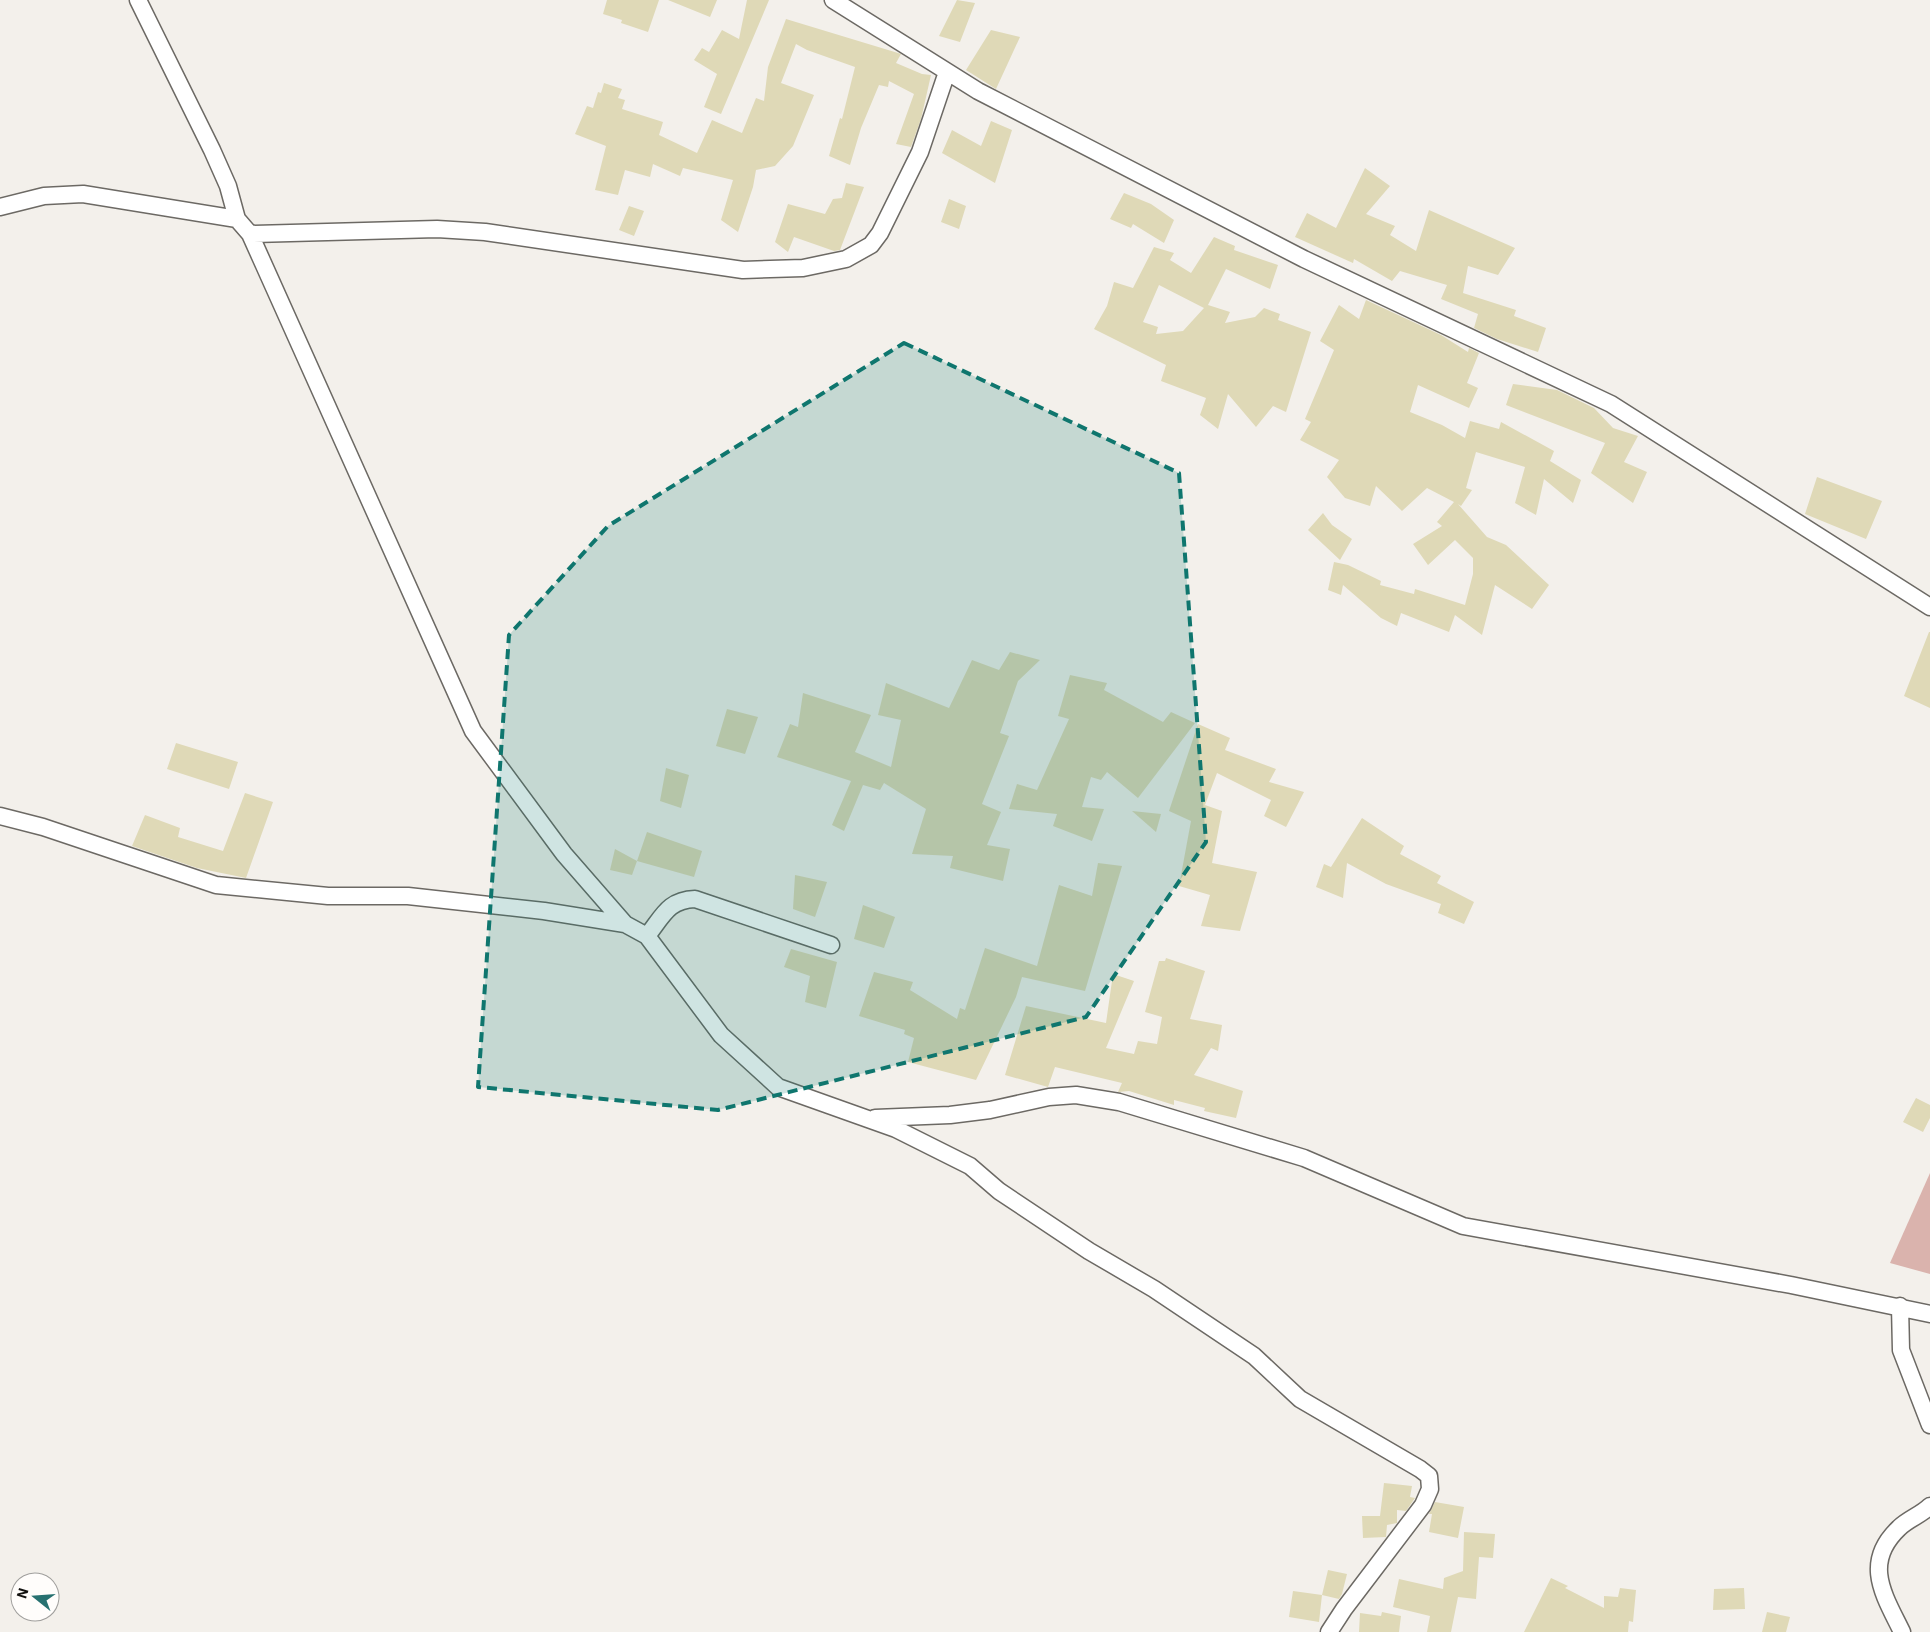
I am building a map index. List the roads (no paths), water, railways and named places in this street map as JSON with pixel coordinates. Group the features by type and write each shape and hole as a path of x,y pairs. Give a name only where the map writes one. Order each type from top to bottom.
{"street":[{"path":"138,0 216,159 228,186 237,219 250,234 473,731 564,854 625,924"},
{"path":"833,0 978,91 1304,259 1611,404 1930,607"},
{"path":"250,234 437,229 485,232 743,270 804,268 846,260 871,245 880,233 920,152 947,72"},
{"path":"0,207 44,196 83,194 237,219"},
{"path":"0,816 43,827 216,885 328,896 408,896 544,911 625,924 648,936 721,1035 778,1087 896,1129 970,1166 999,1191 1089,1251 1154,1289 1254,1356 1300,1399 1429,1476 1430,1489 1423,1505 1344,1609 1329,1632"},
{"path":"648,936 671,905 682,899 696,899 831,944"},
{"path":"862,1118 950,1116 990,1110 1049,1097 1076,1095 1119,1102 1304,1158 1463,1226 1900,1306 1930,1314"},
{"path":"1900,1306 1901,1350 1930,1426"},
{"path":"1902,1632 1880,1588 1878,1567 1884,1544 1900,1527 1930,1506"}]}
